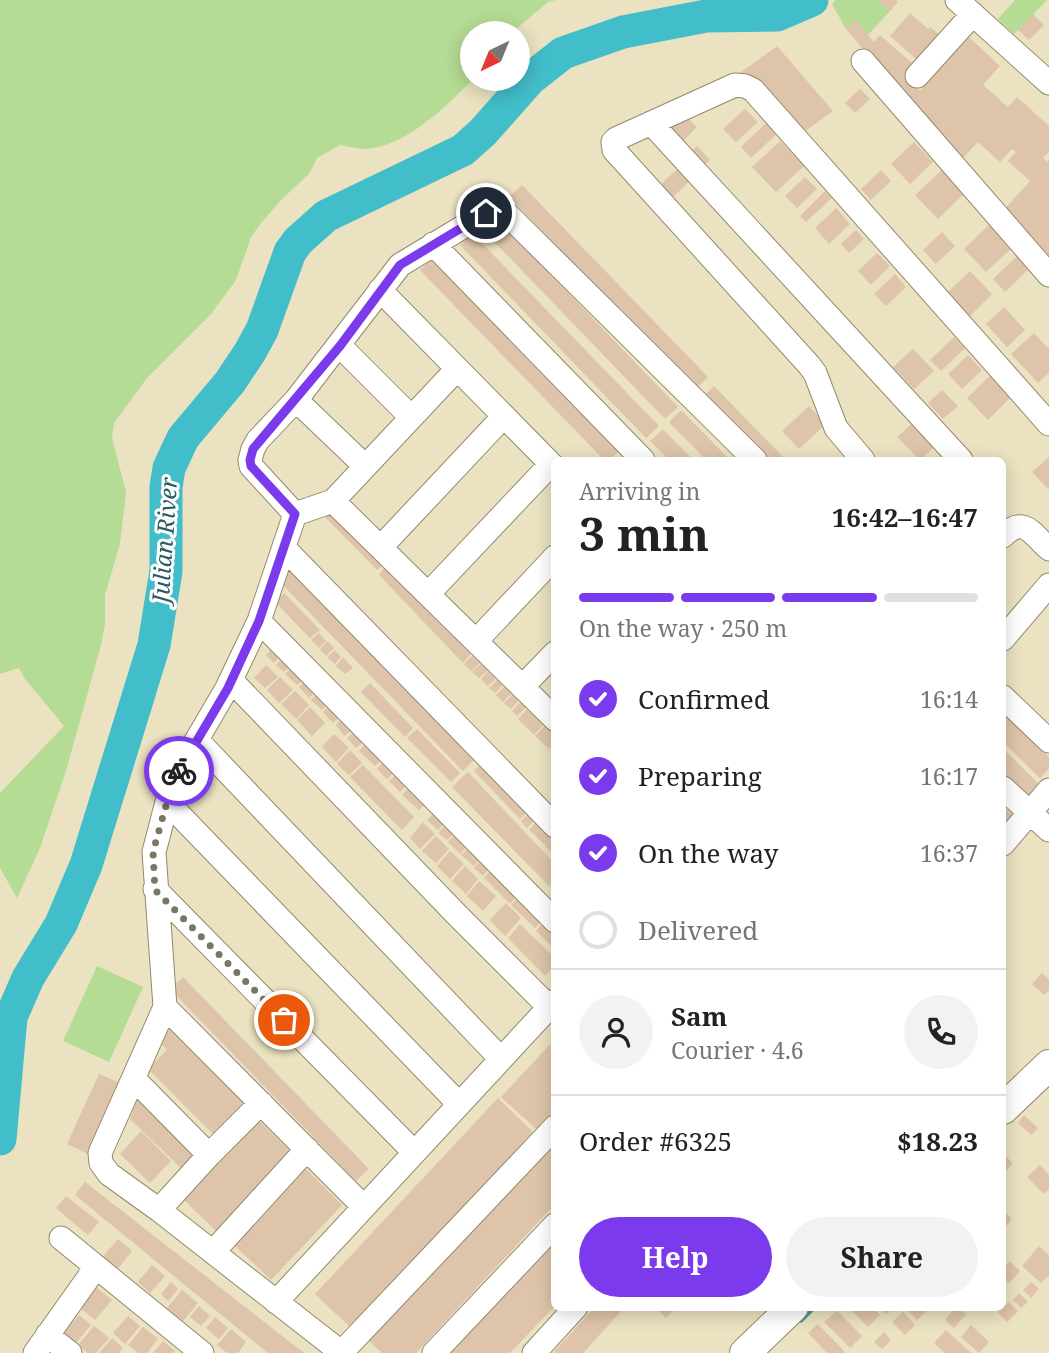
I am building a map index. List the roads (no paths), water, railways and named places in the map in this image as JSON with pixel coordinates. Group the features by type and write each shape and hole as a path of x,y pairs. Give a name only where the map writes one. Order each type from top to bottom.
{"main road":[{"path":"1006,1106 1049,1065"},
{"path":"745,1353 789,1311"}],"street":[{"path":"917,76 965,7 1049,83"},
{"path":"863,61 1049,275"},
{"path":"860,457 836,428 815,373 809,365 614,150 612,142 735,85 753,90 1049,424"},
{"path":"651,123 958,457"},
{"path":"295,514 251,466 250,460 258,440 296,400 340,346 400,265 486,213 496,212 509,216 752,457"},
{"path":"433,244 640,457"},
{"path":"380,290 551,464"},
{"path":"340,346 411,417"},
{"path":"295,514 333,501 457,369"},
{"path":"296,400 365,466"},
{"path":"381,547 503,416"},
{"path":"428,594 551,468"},
{"path":"333,501 551,715"},
{"path":"295,514 259,621 231,680 178,772 167,802 153,852 165,1007 100,1153 101,1163 109,1174 342,1353 551,1131"},
{"path":"1006,533 1019,525 1049,550"},
{"path":"284,548 551,822"},
{"path":"476,641 551,561"},
{"path":"1006,635 1049,585"},
{"path":"259,621 551,917"},
{"path":"522,687 551,657"},
{"path":"231,680 458,916 551,1003"},
{"path":"1006,700 1049,741"},
{"path":"197,740 501,1059"},
{"path":"1006,840 1049,790"},
{"path":"1006,791 1049,830"},
{"path":"167,802 458,1104"},
{"path":"155,890 414,1152"},
{"path":"276,1301 551,1005"},
{"path":"165,1007 364,1207"},
{"path":"134,1079 208,1155"},
{"path":"159,1210 208,1155 261,1103"},
{"path":"213,1252 307,1149"},
{"path":"434,1353 551,1229"},
{"path":"61,1238 202,1353"},
{"path":"70,1353 41,1344 96,1266"},
{"path":"534,1353 572,1311"}],"waterway":[{"name":"Julian River","path":"0,1139 11,1017 28,978 61,924 86,865 154,645 166,571 166,487 169,468 183,438 230,382 250,352 262,330 290,252 298,241 326,216 463,150 483,132 530,79 563,53 623,32 706,16 777,15 812,0"},
{"path":"801,1320 810,1311"}]}
